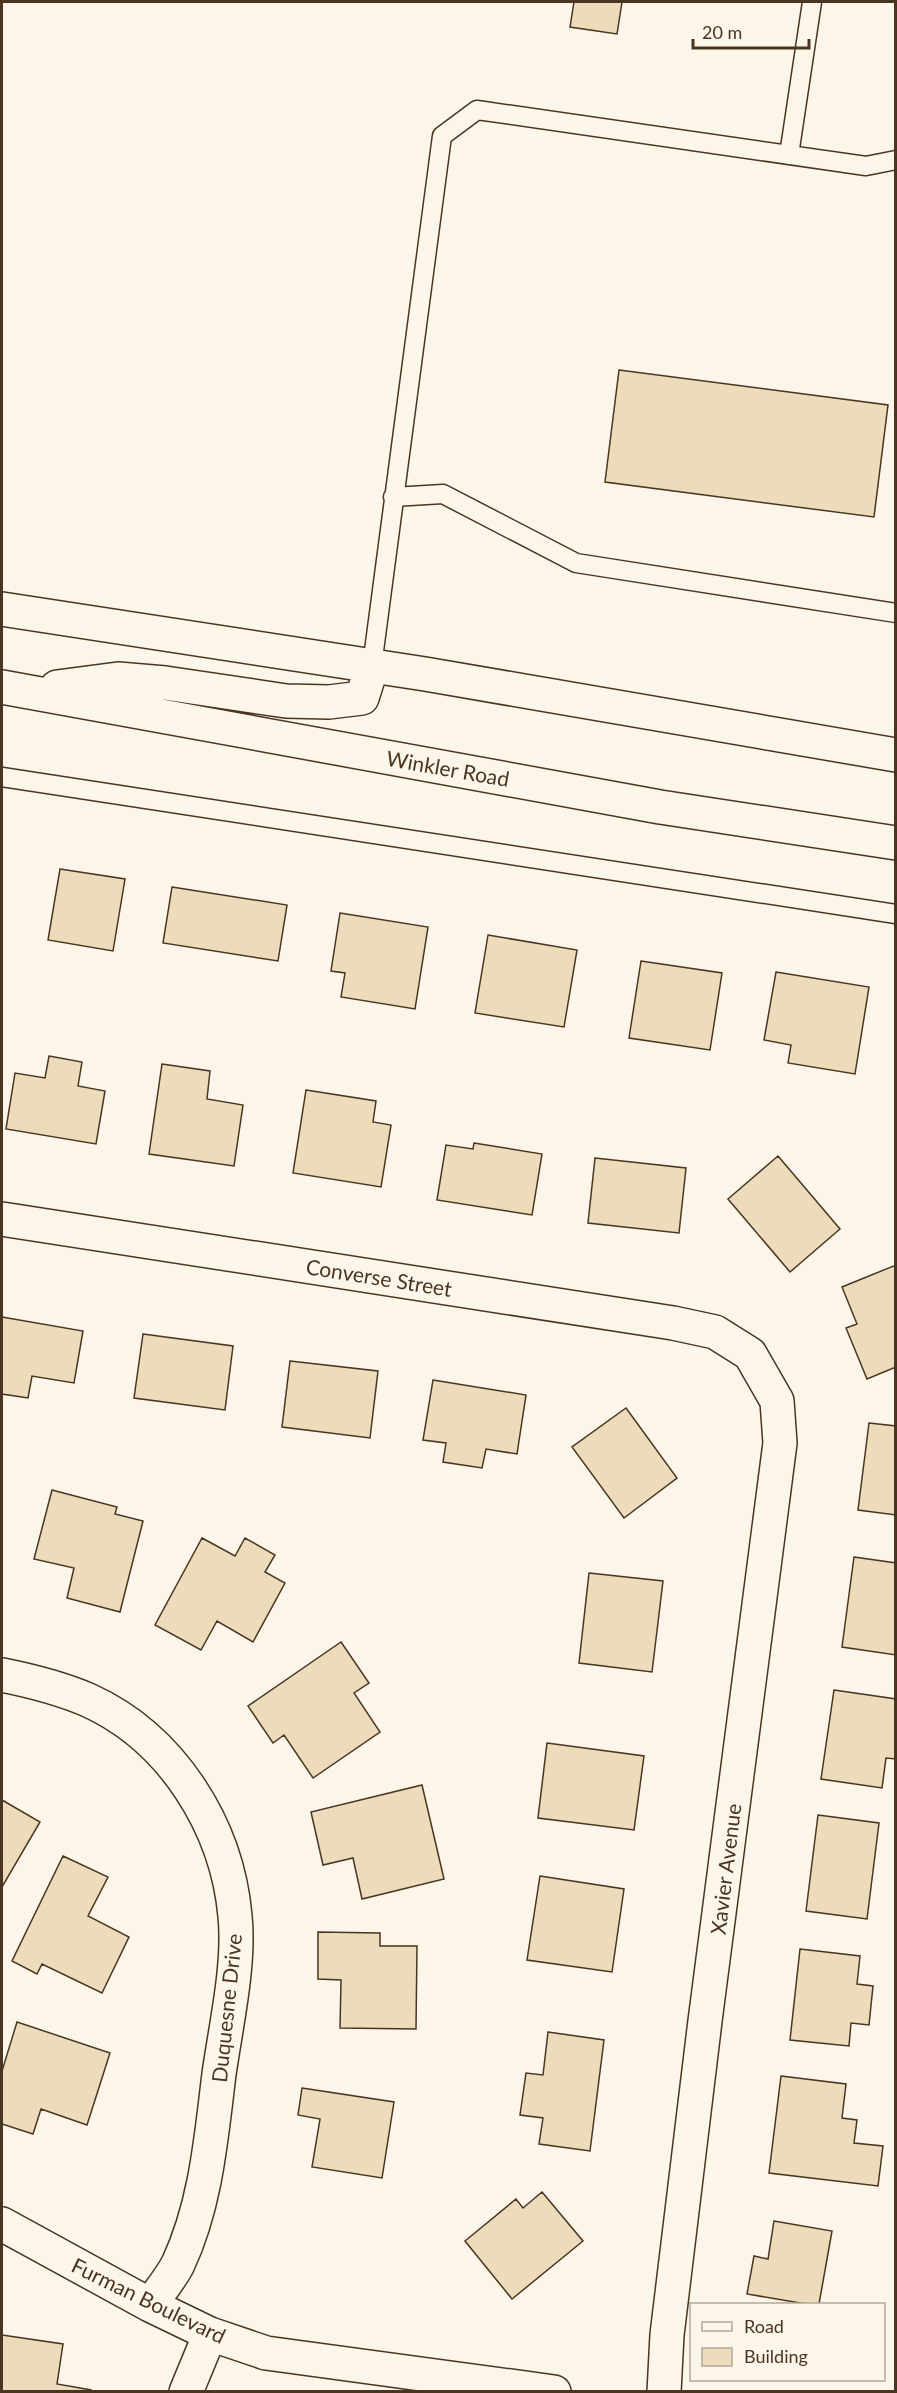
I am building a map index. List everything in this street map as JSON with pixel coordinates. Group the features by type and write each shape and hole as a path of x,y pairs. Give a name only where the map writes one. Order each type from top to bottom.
{"street":[{"path":"2,609 372,666 896,755"},
{"path":"14,689 118,679 165,683 286,701 329,702 362,698 372,666"},
{"name":"Winkler Road","path":"14,689 660,807 896,843"},
{"name":"Converse Street","path":"2,1219 673,1323 715,1332 750,1354"},
{"name":"Xavier Avenue","path":"664,2391 668,2335 704,2033 780,1443 777,1401 750,1354"},
{"name":"Duquesne Drive","path":"2,1675 49,1685 90,1701 128,1724 162,1753 189,1786 212,1827 228,1871 235,1917 234,1963 206,2181 193,2225 177,2265 150,2305"},
{"name":"Furman Boulevard","path":"2,2224 150,2305 210,2334 266,2353 554,2391"},
{"path":"186,2391 210,2334"}],"lane":[{"path":"789,155 812,2"},
{"path":"372,666 442,136 477,110 866,166 896,160"},
{"path":"393,497 443,494 576,563 896,613"},
{"path":"2,777 896,915"}],"building":[{"path":"574,2 622,2 617,34 570,27"},
{"path":"619,370 888,405 874,517 605,482"},
{"path":"60,869 125,879 113,951 48,940"},
{"path":"172,887 287,905 278,961 163,943"},
{"path":"340,913 428,927 415,1009 341,997 345,973 331,971"},
{"path":"488,935 577,950 564,1027 475,1013"},
{"path":"641,961 722,973 710,1050 629,1038"},
{"path":"776,972 869,987 855,1074 788,1063 791,1045 764,1040"},
{"path":"49,1056 82,1062 78,1086 105,1091 96,1144 6,1129 15,1073 45,1078"},
{"path":"162,1064 210,1071 207,1099 243,1105 234,1166 149,1154"},
{"path":"306,1090 376,1101 373,1122 391,1125 381,1187 293,1173"},
{"path":"474,1143 542,1154 532,1215 437,1200 446,1145 473,1149"},
{"path":"778,1156 840,1229 790,1272 728,1199"},
{"path":"595,1158 686,1168 679,1233 588,1223"},
{"path":"896,1265 896,1367 867,1379 846,1328 857,1324 842,1287"},
{"path":"2,1317 83,1331 74,1383 32,1376 28,1398 2,1394"},
{"path":"143,1334 233,1346 225,1410 134,1398"},
{"path":"290,1361 378,1371 370,1438 282,1427"},
{"path":"433,1380 526,1395 517,1454 486,1449 482,1468 443,1462 446,1443 423,1440"},
{"path":"626,1408 677,1478 624,1518 572,1447"},
{"path":"869,1423 896,1426 896,1515 858,1510"},
{"path":"52,1490 117,1507 115,1514 143,1521 120,1612 67,1598 74,1568 34,1559"},
{"path":"202,1538 235,1556 245,1538 275,1555 265,1572 285,1583 253,1642 217,1621 201,1650 155,1625"},
{"path":"854,1557 896,1563 896,1655 842,1647"},
{"path":"589,1573 663,1581 652,1672 579,1663"},
{"path":"341,1642 369,1683 354,1693 380,1732 313,1778 284,1735 273,1743 248,1706"},
{"path":"834,1690 896,1699 896,1759 886,1758 882,1788 821,1779"},
{"path":"547,1743 644,1756 634,1830 538,1818"},
{"path":"422,1785 444,1879 362,1899 353,1858 323,1865 311,1812"},
{"path":"2,1800 40,1822 2,1887"},
{"path":"818,1815 879,1823 867,1919 806,1911"},
{"path":"63,1856 108,1877 88,1916 129,1937 102,1993 42,1964 37,1974 12,1961"},
{"path":"540,1876 624,1889 612,1972 527,1960"},
{"path":"318,1932 380,1933 380,1946 417,1946 416,2029 340,2028 341,1980 318,1979"},
{"path":"800,1949 860,1956 857,1984 873,1986 869,2025 851,2023 849,2046 790,2040"},
{"path":"17,2022 110,2053 87,2125 41,2109 33,2134 2,2124 2,2071"},
{"path":"548,2032 604,2040 590,2151 539,2144 543,2118 520,2115 526,2073 543,2075"},
{"path":"781,2076 846,2084 842,2118 857,2120 854,2143 883,2146 878,2186 769,2173"},
{"path":"302,2088 394,2102 382,2178 312,2167 320,2119 298,2115"},
{"path":"542,2192 583,2241 512,2299 465,2241 516,2199 523,2208"},
{"path":"774,2221 832,2231 819,2303 800,2303 747,2294 754,2256 768,2259"},
{"path":"2,2335 63,2344 57,2384 91,2390 91,2392 2,2392"}]}
